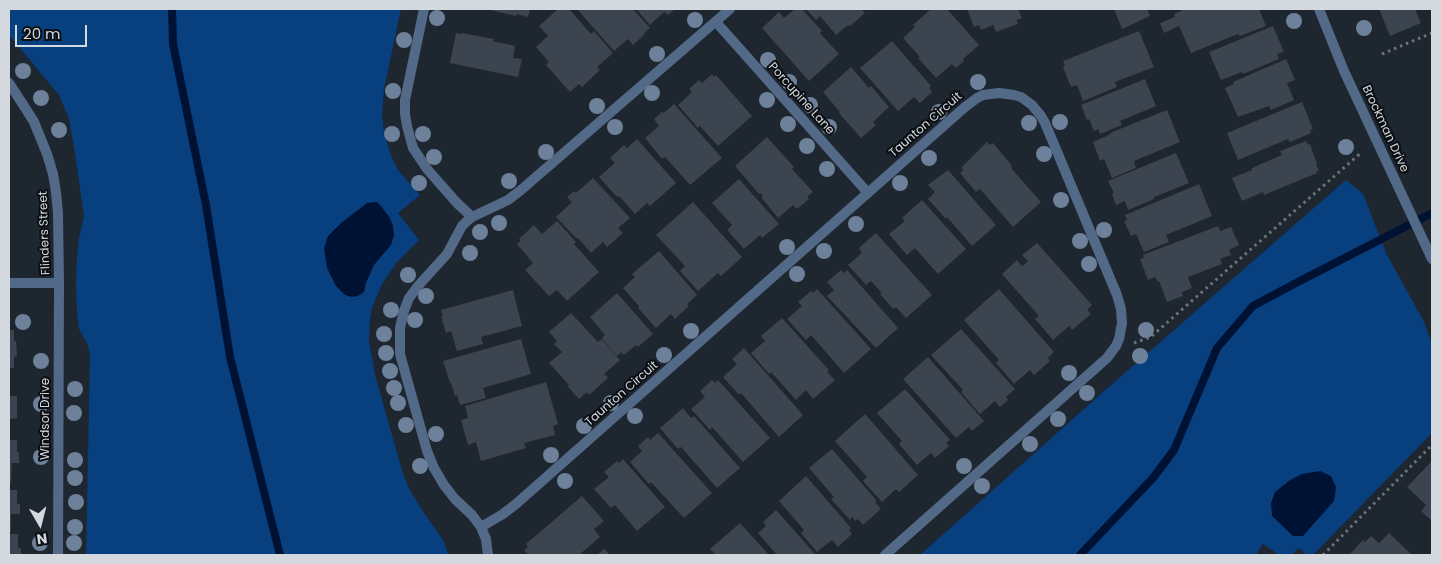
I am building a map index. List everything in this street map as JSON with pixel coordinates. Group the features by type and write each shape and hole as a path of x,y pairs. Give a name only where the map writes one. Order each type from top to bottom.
{"street":[{"path":"424,9 406,100 405,114 407,126 411,142 420,159 452,198 472,217"},
{"path":"488,555 486,539 481,527 444,485 427,451 402,363 400,345 401,320 406,304 414,291 447,254 462,226 472,217 504,202 521,190 730,9"},
{"name":"Brockman Drive","path":"1319,9 1344,71 1432,259"},
{"name":"Porcupine Lane","path":"716,22 868,193"},
{"name":"Flinders Street","path":"9,83 34,122 53,174 58,213 59,283 9,283"},
{"name":"Taunton Circuit","path":"481,527 516,504 976,98 991,93 1007,93 1021,97 1032,105 1038,110 1045,124 1117,295 1122,323 1116,346 1107,358 884,555"},
{"name":"Windsor Drive","path":"58,555 59,283"}],"path":[{"path":"1382,54 1432,33"},
{"path":"1132,344 1154,334 1376,139"},
{"path":"1323,555 1432,445"}],"shaded area":[{"path":"9,9 401,9 384,89 382,115 384,134 392,158 398,170 420,195 398,213 419,240 397,262 382,284 372,308 369,341 375,375 403,474 420,507 443,540 449,555 86,555 90,356 88,345 79,329 76,283 79,238 84,216 69,119 59,95 9,35"},
{"path":"1346,180 1363,194 1386,253 1424,322 1432,344 1432,433 1313,555 1307,555 1299,548 1291,555 1279,555 1263,544 1256,555 920,555 1103,392"},
{"path":"377,202 390,218 393,226 394,235 391,245 374,265 364,292 352,297 345,295 336,286 327,268 324,248 328,236 341,223 367,203"},
{"path":"1320,471 1331,476 1336,487 1334,501 1303,536 1293,536 1272,516 1271,503 1275,492 1290,480 1302,474"}],"building":[{"path":"486,9 530,9 528,17"},
{"path":"558,9 569,9 591,34 594,31 613,53 597,67 600,70 582,87 579,84 570,92 546,65 549,62 536,47 548,36 539,26"},
{"path":"577,9 633,9 650,28 633,45 628,39 614,51"},
{"path":"636,9 675,9 668,15 664,12 650,25"},
{"path":"795,9 802,9 839,54 809,81 762,28 779,12 784,18"},
{"path":"806,9 861,9 865,13 836,35 820,16 816,20"},
{"path":"931,9 947,9 979,45 956,68 952,64 936,78 903,38 915,27 913,25"},
{"path":"967,9 1018,9 1022,18 1016,20 1018,24 996,32 993,25 981,30 979,25 974,27"},
{"path":"1114,9 1147,9 1150,16 1122,29"},
{"path":"1185,9 1259,9 1266,26 1240,36 1238,34 1191,53 1179,26 1164,33 1160,23 1175,17 1174,14"},
{"path":"1379,9 1415,9 1421,23 1390,36"},
{"path":"1273,26 1284,52 1277,54 1279,59 1243,74 1242,72 1221,80 1209,52"},
{"path":"1139,31 1154,67 1115,82 1117,87 1083,101 1077,85 1071,87 1063,67 1065,66 1063,61"},
{"path":"456,33 494,39 493,41 515,46 513,58 522,59 518,77 450,63"},
{"path":"892,41 931,86 929,88 932,92 920,103 914,97 898,111 860,68"},
{"path":"1286,59 1295,80 1287,83 1294,100 1271,110 1269,106 1238,117 1225,88 1234,84 1233,82"},
{"path":"851,67 889,107 873,122 876,125 861,138 823,92"},
{"path":"712,74 714,77 716,75 752,116 718,146 700,126 698,128 678,105 692,92 689,89 699,80 702,83"},
{"path":"1145,79 1156,106 1120,121 1122,125 1100,134 1098,129 1094,131 1081,105"},
{"path":"1302,102 1313,129 1310,130 1311,133 1290,142 1288,139 1238,160 1227,133"},
{"path":"674,104 722,158 690,185 665,157 662,159 645,138 659,126 654,119"},
{"path":"1167,110 1180,142 1134,161 1136,168 1112,178 1104,159 1100,161 1093,142 1110,133"},
{"path":"767,137 813,192 807,197 809,199 797,209 793,205 778,218 761,197 763,196 759,194 735,166"},
{"path":"637,139 676,183 650,206 647,203 635,214 599,177 615,163 610,158 624,145 627,148"},
{"path":"1306,141 1308,145 1310,144 1317,164 1319,170 1317,173 1264,195 1263,192 1242,201 1232,178 1282,155 1280,151"},
{"path":"987,142 990,145 993,143 1012,166 1011,168 1041,202 1013,227 980,189 976,192 960,173 964,170 961,168"},
{"path":"1176,153 1189,183 1128,210 1125,201 1116,205 1112,194 1114,193 1108,181"},
{"path":"948,170 996,225 972,246 947,217 946,219 928,199 935,192 928,185"},
{"path":"593,178 630,218 618,228 623,233 607,247 603,242 591,253 556,217 572,202 567,197 574,191 576,193"},
{"path":"739,179 779,224 762,238 760,235 744,249 727,230 732,225 712,203"},
{"path":"1199,184 1212,216 1166,235 1169,242 1144,252 1136,234 1131,236 1124,221 1127,220 1125,215"},
{"path":"922,200 966,249 938,274 915,248 907,255 889,234 905,221 902,218"},
{"path":"693,202 742,257 721,276 718,273 698,291 680,271 685,266 656,235"},
{"path":"557,221 599,272 567,301 557,290 549,296 525,270 533,263 517,244 521,241 519,239 534,225 542,234"},
{"path":"1218,226 1220,231 1231,227 1239,245 1229,250 1231,255 1220,259 1222,264 1188,277 1192,288 1182,292 1183,296 1167,302 1159,281 1155,277 1148,280 1140,259 1144,258 1143,255"},
{"path":"876,233 932,295 906,318 896,307 893,309 871,281 866,285 848,265 862,253 859,248"},
{"path":"1037,243 1092,305 1087,310 1091,314 1072,330 1069,326 1053,340 1035,319 1039,316 1002,274 1017,260 1022,266 1028,261 1022,255"},
{"path":"659,251 697,295 687,304 689,306 675,319 671,314 656,328 623,288 635,277 632,274"},
{"path":"841,270 844,273 847,270 898,328 876,348 827,296 834,290 827,282"},
{"path":"817,289 871,349 844,373 811,335 806,340 787,319 802,306 798,302 811,291 813,293"},
{"path":"999,289 1054,352 1048,358 1050,361 1034,375 1030,370 1014,384 996,363 999,360 964,320"},
{"path":"513,290 522,326 481,337 483,344 457,351 451,331 446,333 441,310"},
{"path":"617,293 653,334 638,347 636,345 624,355 621,352 617,356 602,338 605,335 590,317"},
{"path":"571,313 598,342 602,339 620,360 604,374 608,378 589,395 587,392 579,399 549,363 562,352 554,344 557,341 549,332"},
{"path":"782,318 829,370 827,372 835,380 813,399 806,390 796,400 771,372 769,374 751,353 765,341 761,336"},
{"path":"961,329 1015,389 1006,397 1008,400 1000,407 995,401 980,414 961,392 963,390 931,355"},
{"path":"9,330 14,330 14,341 16,341 17,356 14,357 14,368 9,368"},
{"path":"521,339 531,374 483,388 486,398 460,405 443,361"},
{"path":"744,348 803,415 779,437 741,393 739,395 723,377 737,364 732,359"},
{"path":"928,357 984,421 972,431 969,427 956,438 903,379"},
{"path":"712,380 715,383 718,380 770,438 743,462 712,427 710,430 691,409 705,397 700,391"},
{"path":"546,382 558,424 553,426 555,435 524,443 526,448 481,461 476,442 468,445 461,420 468,418 465,406"},
{"path":"905,389 950,440 946,443 949,446 935,458 931,453 917,465 899,444 902,441 877,413"},
{"path":"9,396 17,396 17,418 9,419"},
{"path":"683,408 691,418 694,416 740,468 717,488 681,447 678,449 660,428"},
{"path":"865,414 918,475 899,492 896,489 882,502 863,481 867,477 835,441"},
{"path":"658,433 712,493 684,518 651,482 649,484 630,462 642,451 638,446 648,437 650,440"},
{"path":"9,440 17,440 17,452 19,452 19,463 12,463 11,483 9,483"},
{"path":"832,449 877,501 875,502 881,509 863,525 858,519 855,521 852,517 850,520 831,499 834,497 809,468"},
{"path":"623,459 665,507 637,531 615,505 611,508 594,489 609,477 604,472 617,461 619,463"},
{"path":"1432,461 1432,521 1421,511 1426,505 1407,487"},
{"path":"806,476 851,528 849,530 852,534 838,547 832,540 817,552 801,533 804,530 779,501"},
{"path":"9,490 17,490 17,504 20,504 20,514 11,514 11,532 9,532"},
{"path":"582,496 604,521 594,529 600,537 579,555 529,555 524,550 528,547 526,544"},
{"path":"776,510 816,555 777,555 758,533 766,526 763,522"},
{"path":"740,523 769,555 716,555 710,549"},
{"path":"1389,533 1412,555 1349,555 1363,540 1365,542 1371,536 1379,543"},
{"path":"9,534 18,534 18,548 21,548 21,555 9,555"},
{"path":"604,549 610,555 597,555"}],"waterway":[{"path":"172,9 173,44 206,205 230,357 280,555"},
{"path":"1080,555 1153,478 1174,450 1217,348 1253,306 1432,213"}]}
